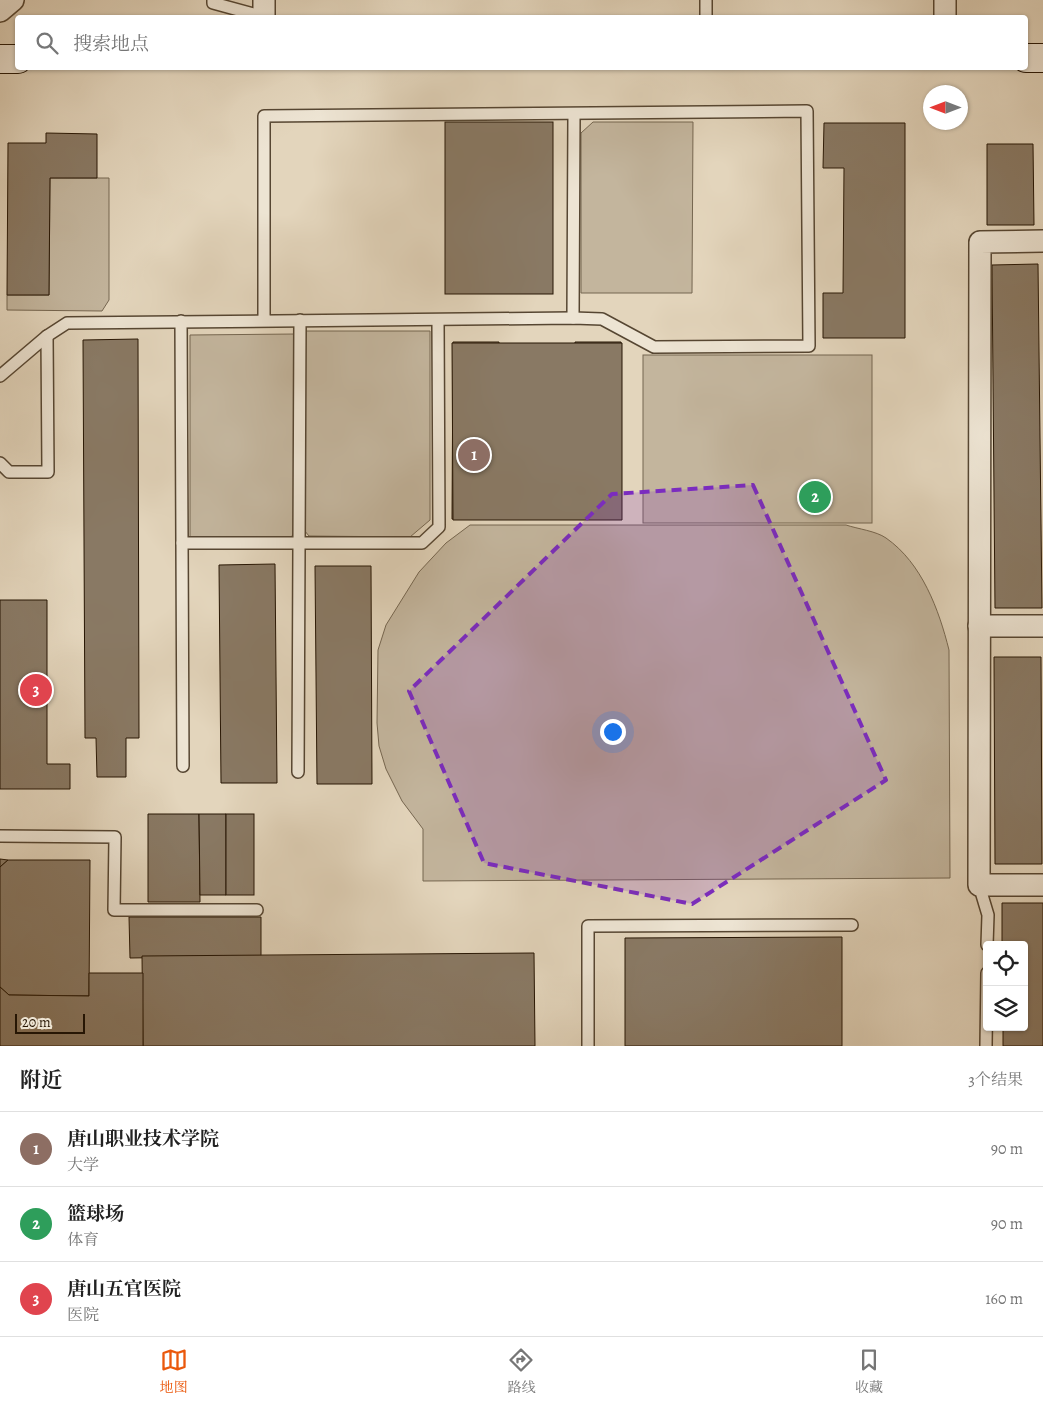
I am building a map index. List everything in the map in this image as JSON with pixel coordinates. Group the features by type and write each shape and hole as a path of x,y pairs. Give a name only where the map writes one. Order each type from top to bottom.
{"main road":[{"path":"1028,58 1043,58"},
{"path":"0,59 15,59"}],"street":[{"path":"0,10 13,0"},
{"path":"945,0 945,15"},
{"path":"1043,241 980,242 979,885 1043,885"},
{"path":"979,626 1043,626"}],"lane":[{"path":"213,0 213,3 264,11"},
{"path":"706,0 706,15"},
{"path":"0,376 48,336 67,323 181,320 264,320 300,320 438,320 573,318 602,319 654,347 809,346 807,111 264,116 264,320"},
{"path":"573,318 574,114"},
{"path":"181,320 183,766"},
{"path":"298,772 300,320"},
{"path":"182,543 422,542 439,527 438,320"},
{"path":"0,462 10,472 48,472 48,336"},
{"path":"0,836 115,837 114,910 257,910"},
{"path":"979,885 988,915 987,941"},
{"path":"588,1046 588,926 852,925"},
{"path":"986,1046 987,986"}],"highlighted area":[{"path":"753,485 886,780 692,904 484,863 409,691 612,494"}],"shaded area":[{"path":"593,122 693,122 692,293 581,293 581,133"},
{"path":"50,178 109,178 109,300 102,311 7,310 7,295 49,295"},
{"path":"304,331 430,331 430,520 410,537 309,536 304,530"},
{"path":"296,334 296,531 291,537 190,537 190,335"},
{"path":"643,355 872,355 872,523 643,523"},
{"path":"470,525 846,525 886,538 910,560 927,588 940,619 949,650 950,878 423,881 423,829 402,801 386,769 379,746 377,723 378,650 386,625 419,572 446,543"}],"building":[{"path":"445,122 553,122 553,294 445,294"},
{"path":"824,123 905,123 905,338 823,338 823,293 843,293 844,168 823,168"},
{"path":"46,133 97,134 97,178 50,178 49,295 7,295 8,143 46,143"},
{"path":"987,144 1033,144 1034,225 987,225"},
{"path":"1038,264 1042,608 995,608 992,265"},
{"path":"138,339 139,738 126,738 126,777 97,777 96,738 85,738 83,340"},
{"path":"453,342 499,342 497,519 452,519"},
{"path":"575,342 621,342 619,519 574,519"},
{"path":"452,343 622,343 622,520 453,520"},
{"path":"275,564 277,783 221,783 219,565"},
{"path":"315,566 371,566 372,784 317,784"},
{"path":"0,600 47,600 47,764 70,764 70,789 0,789"},
{"path":"994,657 1041,657 1042,864 995,864"},
{"path":"148,814 199,814 200,902 148,902"},
{"path":"199,814 226,814 226,895 200,895"},
{"path":"226,814 254,814 254,895 226,895"},
{"path":"0,859 8,860 0,867"},
{"path":"8,860 90,860 89,996 9,995 0,987 0,867"},
{"path":"1002,903 1043,903 1043,1046 1003,1046 1003,1031 1028,1031 1028,941 1002,941"},
{"path":"129,917 261,917 261,956 130,958"},
{"path":"842,937 842,1046 625,1046 625,938"},
{"path":"534,953 535,1046 143,1046 142,956"},
{"path":"89,973 143,973 143,1046 0,1046 0,987 9,995 89,996"}],"place":[{"name":"唐山职业技术学院","path":"474,455"},
{"name":"篮球场","path":"815,497"},
{"name":"唐山五官医院","path":"36,690"}]}
